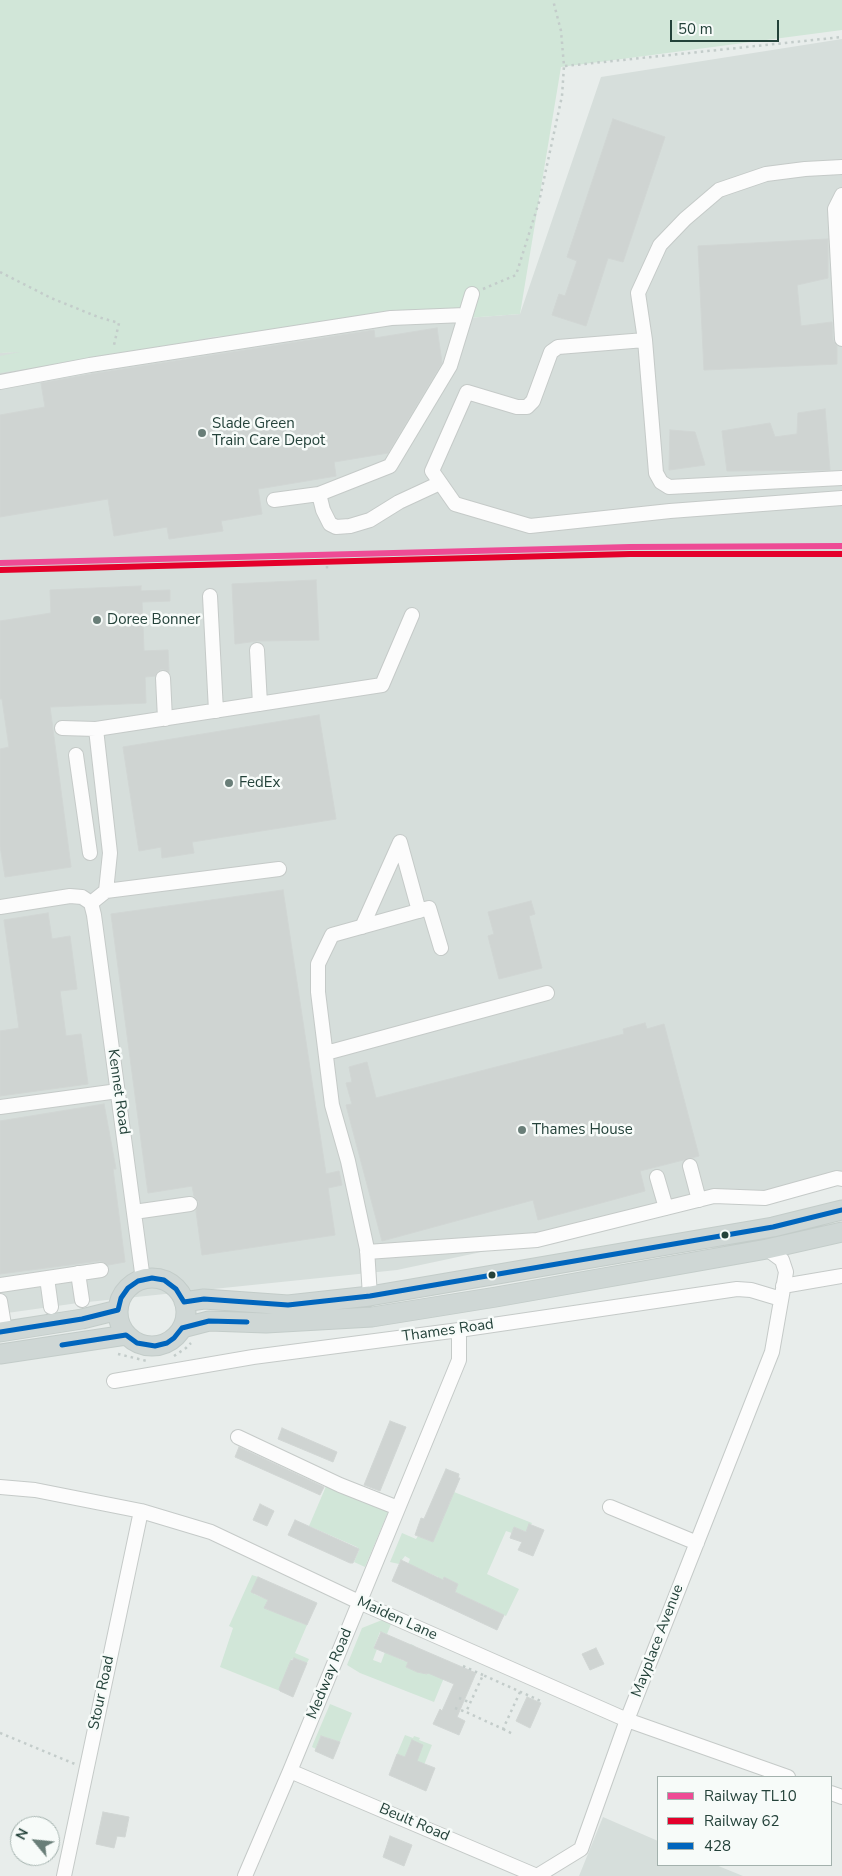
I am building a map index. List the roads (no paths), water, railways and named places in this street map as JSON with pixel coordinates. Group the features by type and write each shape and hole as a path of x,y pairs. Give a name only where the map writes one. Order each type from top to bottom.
{"main road":[{"path":"184,1302 204,1299 288,1305 370,1296 773,1226 842,1210"},
{"name":"Thames Road","path":"126,1335 137,1343 155,1346 167,1343 182,1328 209,1321 266,1323 372,1317 496,1298 766,1249 842,1232"},
{"path":"0,1354 126,1335 120,1324 118,1310 120,1298 128,1288 138,1281 152,1278 164,1280 176,1289 184,1302 186,1314 182,1328"},
{"path":"3,1331 82,1319 118,1310"}],"street":[{"path":"842,167 766,174 719,190 685,219 660,245 638,293 645,340 656,473 661,482 669,487 842,478"},
{"path":"842,195 835,208 842,339"},
{"path":"274,500 320,494 390,466 450,366 472,294"},
{"path":"0,382 392,318 465,315"},
{"path":"645,340 558,347 550,352 533,401 527,408 517,407 467,392 432,471 455,504 530,526 670,511 842,498"},
{"path":"320,494 323,510 330,524 336,527 350,526 370,520 399,502 440,483"},
{"path":"210,596 216,711"},
{"path":"62,728 96,729 382,685 412,615"},
{"path":"256,650 260,704"},
{"path":"163,678 165,719"},
{"path":"96,729 110,853 106,891"},
{"path":"76,754 90,853"},
{"path":"78,774 101,771"},
{"path":"362,927 400,842 419,911"},
{"path":"0,907 70,896 82,897 91,903 106,891 279,869"},
{"name":"Kennet Road","path":"91,903 144,1280"},
{"path":"370,1296 367,1252 348,1160 332,1105 318,992 318,964 332,935 429,908 441,948"},
{"path":"326,1053 547,993"},
{"path":"0,1107 118,1091"},
{"path":"690,1166 699,1200"},
{"path":"657,1177 666,1208"},
{"path":"367,1252 537,1240 714,1196 765,1198 837,1178 842,1179"},
{"path":"134,1212 190,1204"},
{"name":"Mayplace Avenue","path":"537,1876 581,1849 627,1720 772,1352 786,1272 782,1260 766,1249"},
{"path":"0,1285 101,1270"},
{"path":"78,1273 82,1300"},
{"name":"Thames Road","path":"114,1381 253,1357 459,1330 737,1289 782,1293 842,1276"},
{"path":"47,1278 51,1307"},
{"path":"0,1301 3,1331"},
{"name":"Medway Road","path":"245,1876 459,1360 459,1330"},
{"path":"238,1437 340,1485 398,1508"},
{"name":"Maiden Lane","path":"0,1487 35,1490 141,1511 211,1532 359,1602 627,1720 785,1776"},
{"path":"610,1507 697,1543"},
{"name":"Stour Road","path":"64,1876 141,1511"},
{"name":"Beult Road","path":"290,1771 537,1876"}],"rail line":[{"name":"TL10","path":"0,563 630,547 842,546"},
{"name":"62","path":"0,570 630,554 842,554"}],"place":[{"name":"Slade Green Train Care Depot","path":"202,433"},
{"name":"Doree Bonner","path":"97,620"},
{"name":"FedEx","path":"229,783"},
{"name":"Thames House","path":"522,1130"}]}
